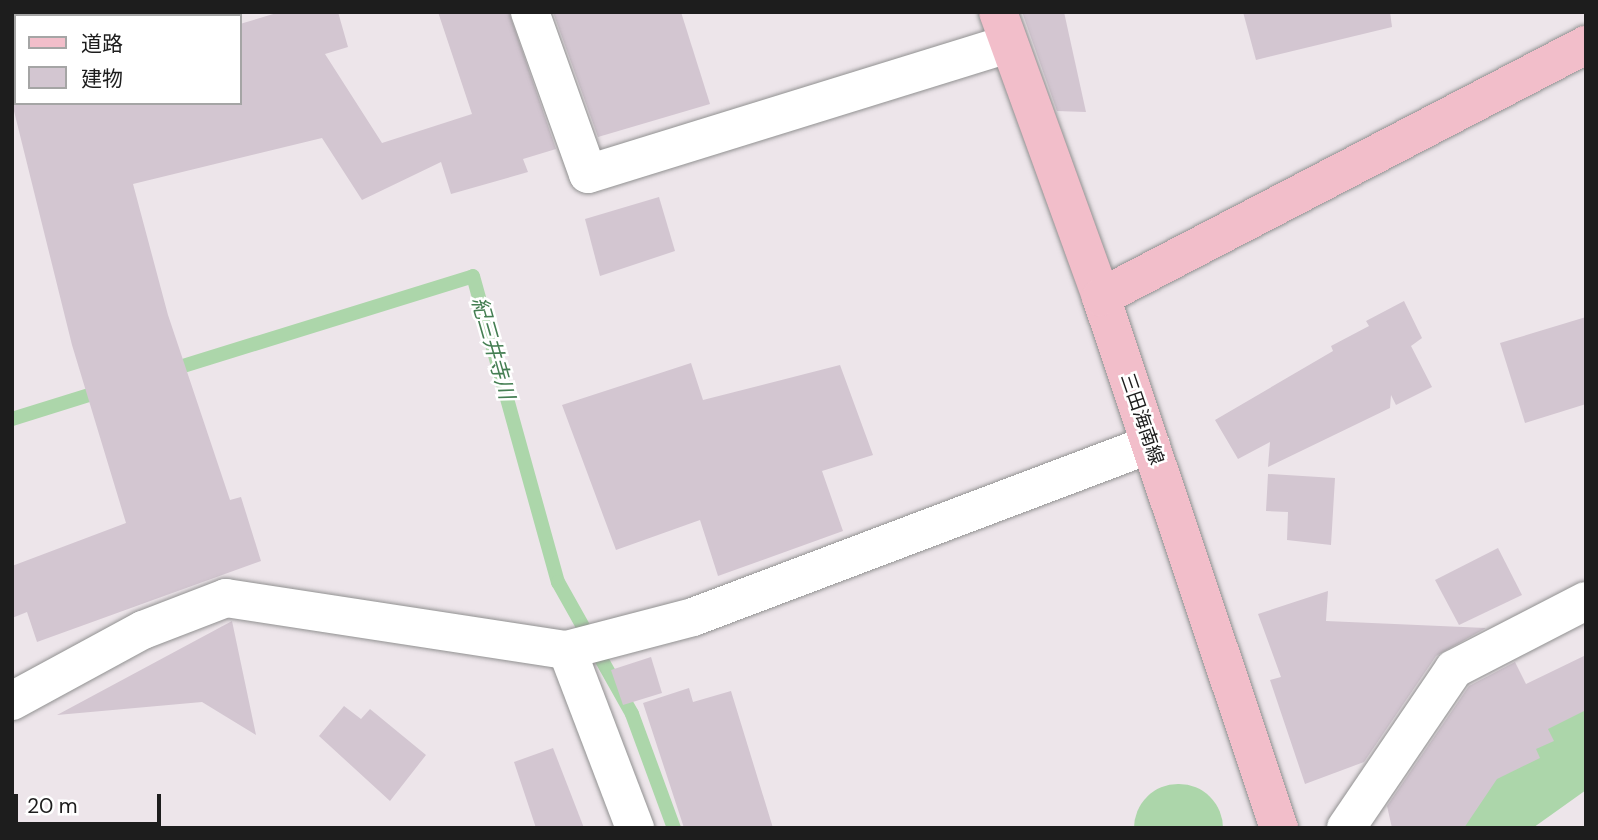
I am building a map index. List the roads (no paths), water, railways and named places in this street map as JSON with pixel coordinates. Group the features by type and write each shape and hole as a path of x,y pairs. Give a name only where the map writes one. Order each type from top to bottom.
{"main road":[{"name":"三田海南線","path":"1003,28 1101,297 1279,828"},
{"path":"1101,297 1586,45"}],"street":[{"path":"530,12 588,174 1003,28"},
{"path":"12,701 143,630 226,598 567,650 693,617 1150,444"},
{"path":"1346,828 1454,669 1586,601"},
{"path":"567,650 635,828"}],"waterway":[{"name":"紀三井寺川","path":"167,371 473,276 558,582 632,714 674,828"},
{"name":"紀三井寺川","path":"12,419 105,390"},
{"name":"紀三井寺川","path":"1478,828 1492,803 1586,736"}]}
